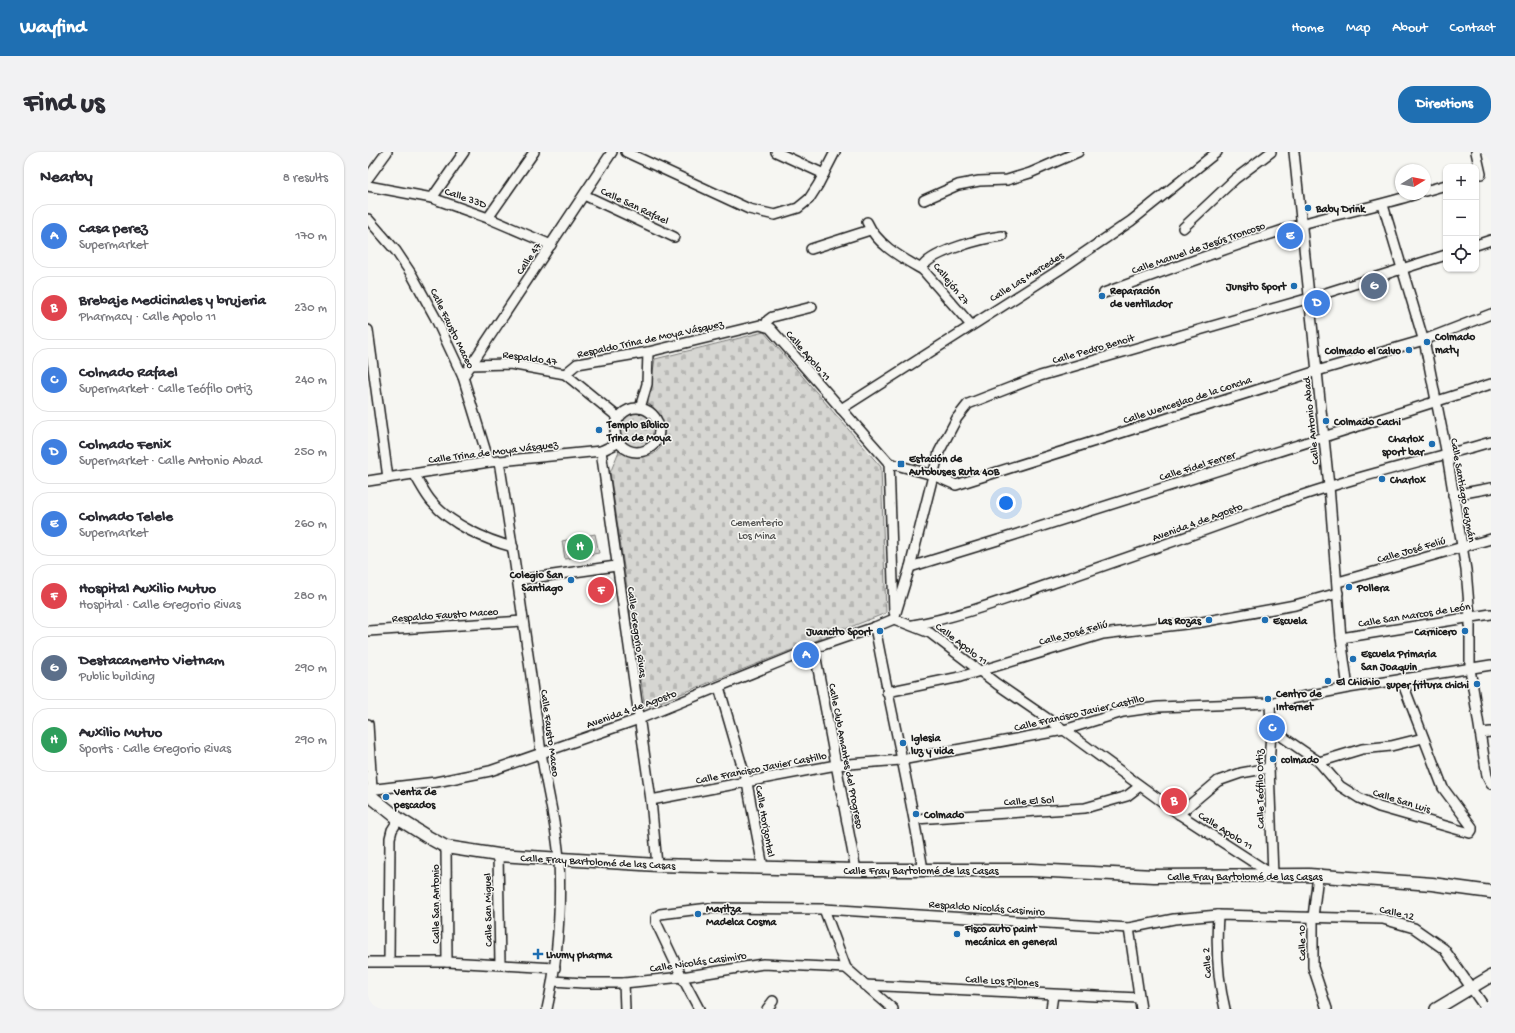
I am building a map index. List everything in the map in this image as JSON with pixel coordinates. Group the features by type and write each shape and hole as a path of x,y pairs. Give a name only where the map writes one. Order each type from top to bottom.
{"main road":[{"name":"Calle Fray Bartolomé de las Casas","path":"369,791 399,819 446,847 498,855 657,865 856,870 1031,870 1154,876 1273,874 1318,875 1432,884 1491,892"}],"street":[{"path":"368,178 388,152"},
{"path":"432,198 464,152"},
{"path":"488,218 534,152"},
{"name":"Calle 47","path":"463,377 612,152"},
{"path":"626,152 749,209 776,214 798,208 809,198 824,174 835,152"},
{"path":"776,152 824,174"},
{"path":"924,200 958,185 979,181 1007,180 1018,177 1078,152"},
{"name":"Calle Las Mercedes","path":"841,409 1059,270 1131,221 1216,152"},
{"path":"1183,228 1236,179 1271,152"},
{"name":"Calle Antonio Abad","path":"1294,152 1303,224 1329,486 1338,582 1341,638 1348,688"},
{"path":"1476,152 1478,164"},
{"path":"1479,175 1491,172"},
{"name":"Calle 33D","path":"368,186 432,198 488,218 551,245"},
{"path":"1431,189 1443,186"},
{"name":"Calle San Rafael","path":"584,195 674,237"},
{"name":"Calle Manuel de Jesús Troncoso","path":"1104,293 1160,272 1303,224 1396,200"},
{"name":"Calle Santiago Guzmán","path":"1382,204 1424,340 1447,455 1466,570 1470,618 1470,669 1487,776 1491,784"},
{"name":"Calle Fausto Maceo","path":"368,219 396,251 412,275 435,317 463,377 489,462"},
{"path":"811,249 869,226 892,252 923,270"},
{"name":"Callejón 27","path":"971,325 923,270 925,264 931,259 951,250 983,239 1002,236"},
{"path":"1479,244 1491,240"},
{"name":"Calle Pedro Benoit","path":"894,619 910,567 939,452 957,418 968,404 1040,376 1310,298 1443,256"},
{"path":"765,326 772,316 812,307"},
{"name":"Calle Wenceslao de la Concha","path":"889,463 933,475 956,485 1317,371 1424,340 1491,314"},
{"name":"Respaldo Trina de Moya Vásquez","path":"565,374 577,364 648,352 760,325 765,326"},
{"name":"Calle Apolo 11","path":"765,326 770,328 889,463"},
{"path":"368,330 388,478"},
{"path":"640,408 647,384 648,352"},
{"name":"Respaldo 47","path":"470,365 510,364 565,374 619,418"},
{"name":"Calle Fidel Ferrer","path":"910,567 1324,438 1491,384"},
{"path":"640,408 647,410 657,420 659,434 652,447 638,452 625,448 616,435 616,426 619,418 628,410 640,408"},
{"name":"Calle Trina de Moya Vásquez","path":"368,481 489,462 600,451 620,442"},
{"name":"Avenida 4 de Agosto","path":"913,625 937,621 984,606 1182,539 1329,486 1382,470 1447,455 1491,442"},
{"name":"Calle Gregorio Rivas","path":"600,451 651,800 657,865"},
{"name":"Calle Fausto Maceo","path":"499,461 518,580 541,753 558,858 558,932 555,968 547,1009"},
{"path":"889,463 894,619"},
{"path":"414,474 432,502 443,513 487,539 512,547"},
{"path":"1453,495 1491,488"},
{"name":"Calle José Feliú","path":"1338,582 1491,539"},
{"path":"518,580 616,566"},
{"name":"Calle José Feliú","path":"887,692 960,677 1103,634 1202,622 1295,604 1338,593"},
{"name":"Calle San Marcos de León","path":"1341,638 1491,614"},
{"name":"Calle Apolo 11","path":"894,619 913,625 930,633 979,671 1064,730 1178,814 1273,874"},
{"name":"Avenida 4 de Agosto","path":"369,791 463,777 490,771 639,719 814,648 875,628 894,619"},
{"name":"Respaldo Fausto Maceo","path":"368,632 523,621"},
{"path":"875,628 901,760 915,818 923,870"},
{"name":"Calle Club Amantes del Progreso","path":"814,648 856,870"},
{"name":"Calle Francisco Javier Castillo","path":"651,800 836,765 901,760 1064,730 1123,712 1158,707 1270,703 1348,688 1491,665"},
{"path":"1319,762 1362,749 1391,746 1423,738 1401,679"},
{"name":"Calle Horizontal","path":"719,687 747,783 763,867"},
{"name":"Calle Teófilo Ortiz","path":"1270,703 1271,729 1269,768 1273,874"},
{"path":"368,724 369,791"},
{"name":"Calle San Luis","path":"1271,729 1319,762 1340,786 1359,798 1379,807 1470,833 1472,827 1443,788 1423,738"},
{"path":"1480,734 1491,732"},
{"path":"1178,814 1218,781 1242,773 1269,768"},
{"name":"Calle El Sol","path":"915,818 1085,808 1127,796 1140,786"},
{"path":"389,961 390,838 392,830 399,819"},
{"name":"Calle San Antonio","path":"446,847 447,962"},
{"name":"Calle San Miguel","path":"498,855 500,964"},
{"name":"Calle 10","path":"1318,875 1313,917 1313,966 1327,1009"},
{"name":"Respaldo Nicolás Casimiro","path":"682,977 656,922 656,918 660,914 709,908 824,909 1129,928 1174,919 1218,915 1313,917"},
{"path":"824,909 846,968 893,1009"},
{"name":"Calle 2","path":"1218,915 1216,952 1221,992 1225,1009"},
{"name":"Calle 12","path":"1313,917 1383,919 1414,928 1444,949 1486,1009"},
{"path":"1129,928 1141,1009"},
{"path":"368,962 447,962 555,968"},
{"name":"Calle Nicolás Casimiro","path":"553,981 624,983 682,977 763,964 846,968"},
{"path":"1436,1009 1491,976"},
{"path":"682,977 699,1009"},
{"path":"624,983 625,1009"},
{"name":"Calle Los Pilones","path":"864,985 1139,998"},
{"path":"1051,1009 1053,995"},
{"path":"767,1009 773,1001"}],"green space":[{"name":"Cementerio Los Mina","path":"764,332 881,467 886,613 645,708 610,473 619,451 633,456 647,456 659,450 662,444 664,435 662,421 659,414 648,403 655,359"},
{"path":"638,410 648,413 654,419 657,429 654,439 648,445 638,448 628,445 622,439 619,429 622,419 628,413"},
{"path":"595,534 599,553 565,559 562,541"}],"place":[{"name":"Baby Drink","path":"1308,208"},
{"name":"Colmado Telele","path":"1290,236"},
{"name":"Junsito Sport","path":"1294,286"},
{"name":"Destacamento Vietnam","path":"1374,286"},
{"name":"Reparación de ventilador","path":"1102,296"},
{"name":"Colmado Fenix","path":"1317,303"},
{"name":"Colmado maty","path":"1427,342"},
{"name":"Colmado el calvo","path":"1409,350"},
{"name":"Colmado Cachi","path":"1326,421"},
{"name":"Templo Bíblico Trina de Moya","path":"599,430"},
{"name":"Charlox sport bar","path":"1432,444"},
{"name":"Estación de Autobuses Ruta 40B","path":"901,464"},
{"name":"Charlox","path":"1382,479"},
{"name":"Auxilio Mutuo","path":"580,547"},
{"name":"Colegio San Santiago","path":"571,580"},
{"name":"Pollera","path":"1349,587"},
{"name":"Hospital Auxilio Mutuo","path":"601,590"},
{"name":"Las Rozas","path":"1209,620"},
{"name":"Escuela","path":"1265,620"},
{"name":"Juancito Sport","path":"880,631"},
{"name":"Carnicero","path":"1465,631"},
{"name":"Casa perez","path":"806,655"},
{"name":"Escuela Primaria San Joaquin","path":"1353,659"},
{"name":"El Chichio","path":"1328,681"},
{"name":"super fritura chichi","path":"1477,684"},
{"name":"Centro de Internet","path":"1268,699"},
{"name":"Colmado Rafael","path":"1272,728"},
{"name":"Iglesia luz y vida","path":"903,743"},
{"name":"colmado","path":"1273,759"},
{"name":"Venta de pescados","path":"386,797"},
{"name":"Brebaje Medicinales y brujeria","path":"1174,801"},
{"name":"Colmado","path":"916,814"},
{"name":"Maritza Madelca Cosma","path":"698,914"},
{"name":"Fisco auto paint mecánica en general","path":"957,934"},
{"name":"Lhumy pharma","path":"538,954"}]}
